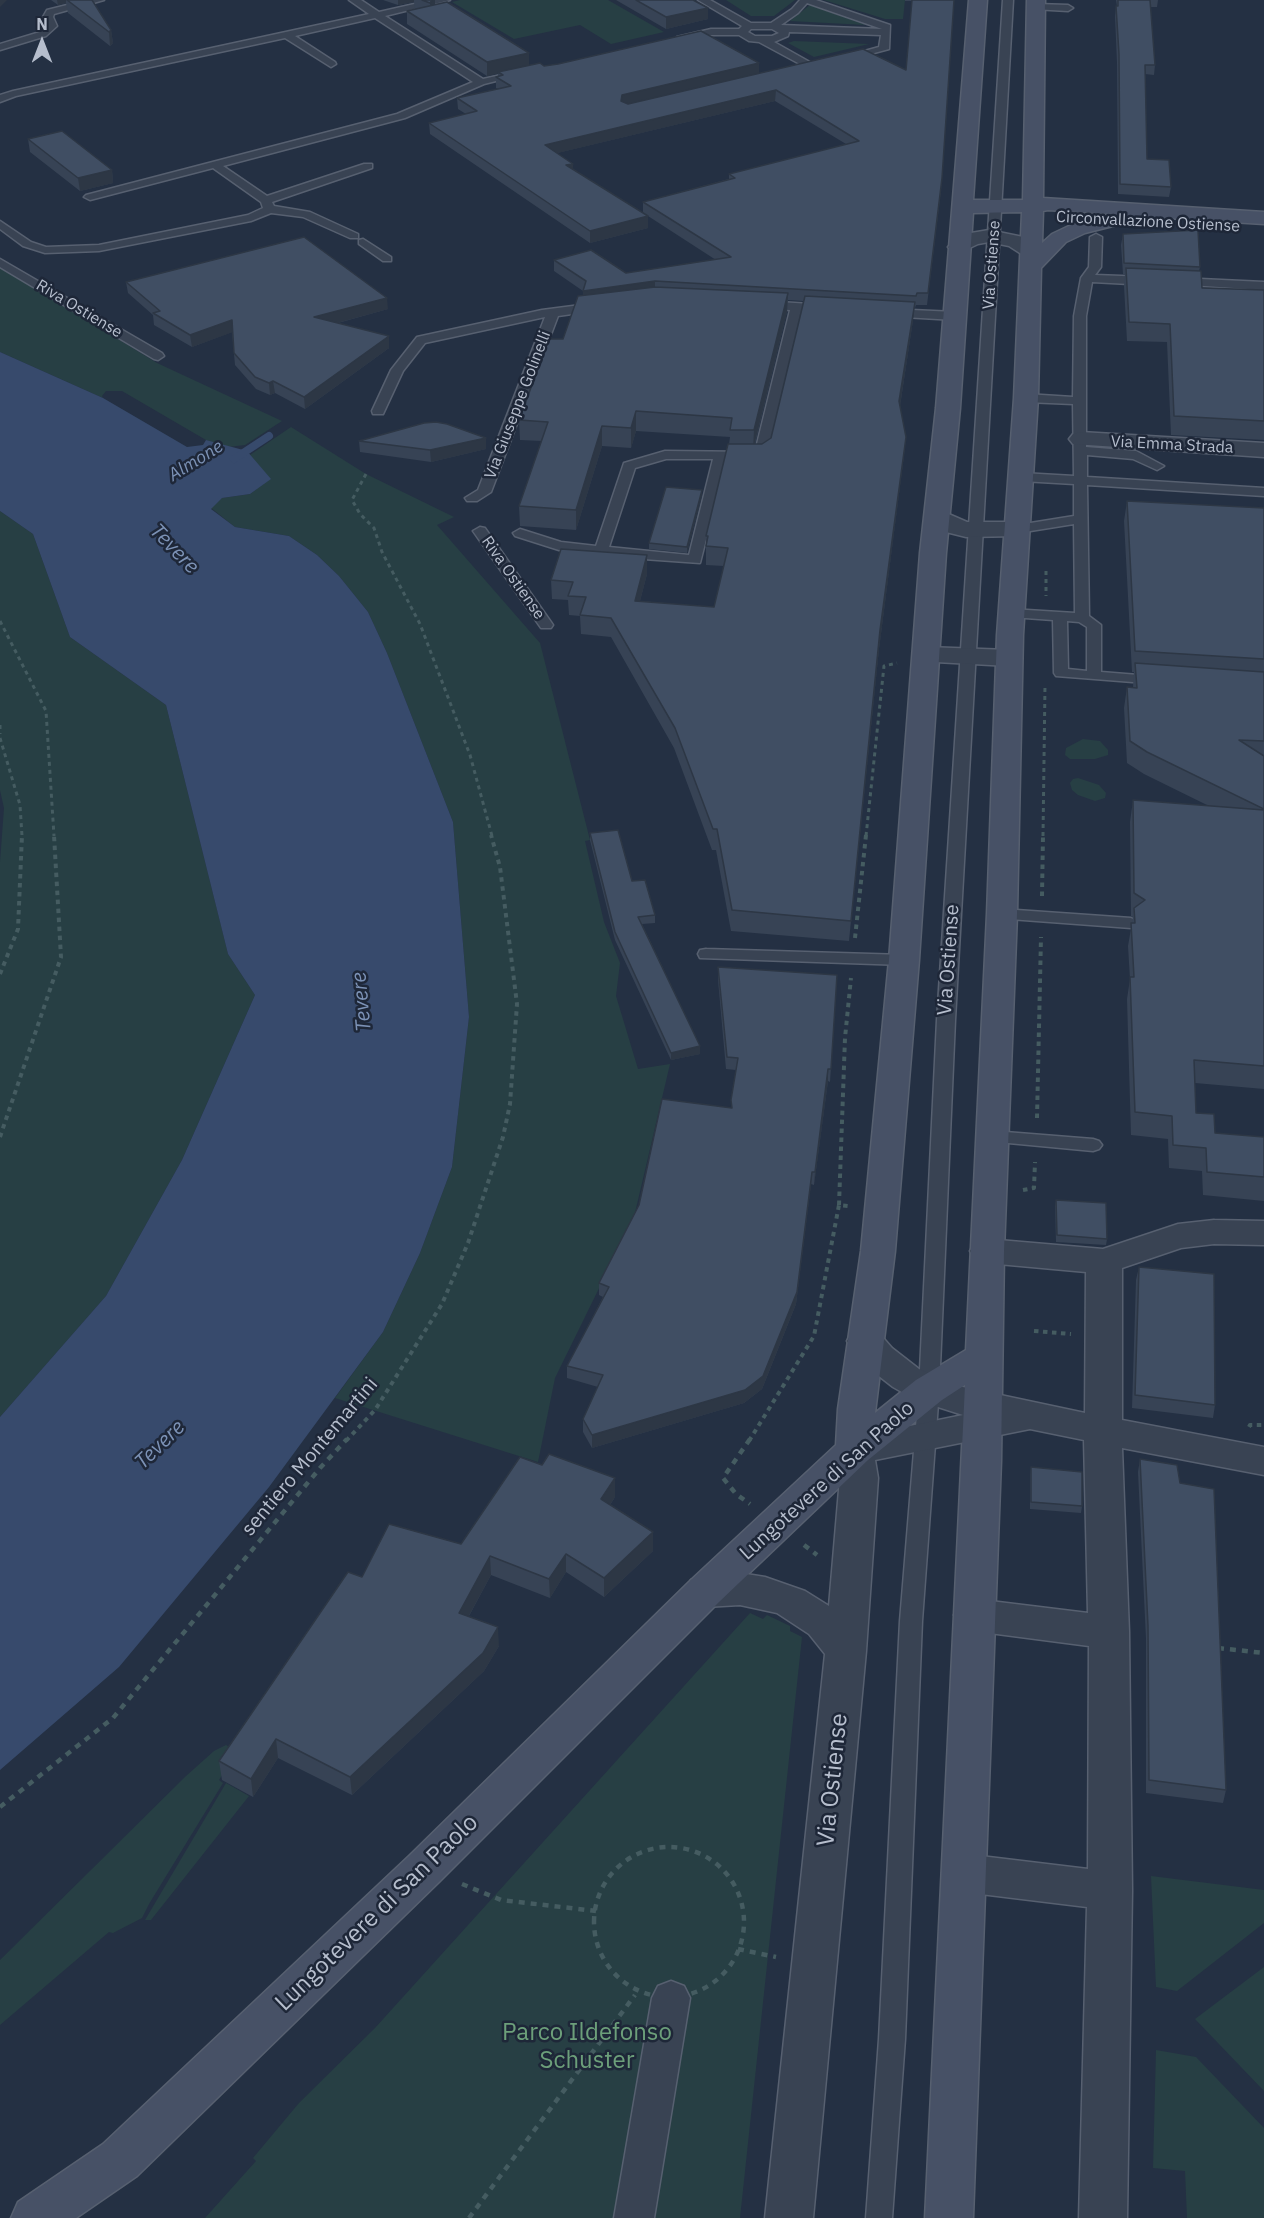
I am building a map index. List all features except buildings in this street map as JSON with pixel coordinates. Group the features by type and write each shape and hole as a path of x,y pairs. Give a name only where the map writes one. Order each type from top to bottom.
{"main road":[{"name":"Via Ostiense","path":"855,1450 865,1341 878,1251 904,960 978,0"},
{"name":"Via Ostiense","path":"949,2218 1002,914 1009,658 1026,398 1033,210 1033,82 1036,4"},
{"path":"963,206 1033,210"},
{"name":"Circonvallazione Ostiense","path":"1033,210 1264,218"},
{"name":"Circonvallazione Ostiense","path":"1033,210 1114,220 1264,230"},
{"path":"1030,259 1059,238 1114,220"},
{"name":"Lungotevere di San Paolo","path":"35,2218 120,2160 425,1868 705,1590 855,1450 929,1390 984,1357"},
{"path":"72,2218 120,2160"}],"street":[{"path":"959,247 972,238 994,237 1016,241 1030,259"},
{"name":"Via Emma Strada","path":"1081,446 1264,450"},
{"path":"937,516 955,527 977,531 1018,529"},
{"path":"926,655 1009,658"},
{"path":"987,1251 1104,1261 1178,1236 1214,1232 1264,1233"},
{"path":"1103,2218 1110,1891 1109,1632 1103,1431 1104,1261"},
{"path":"865,1341 892,1368 929,1390 953,1399 982,1415"},
{"path":"855,1450 925,1437 982,1415 1031,1415 1264,1461"},
{"name":"Via Ostiense","path":"789,2218 846,1651 859,1478 855,1450"},
{"name":"Lungotevere di San Paolo","path":"705,1590 740,1589 765,1593 791,1602 823,1623 846,1651"},
{"path":"974,1615 1109,1632"},
{"path":"964,1873 1110,1891"},
{"path":"634,2218 671,1998"}],"lane":[{"path":"0,47 43,34 52,26 48,17 50,12 99,0"},
{"path":"354,0 481,82"},
{"path":"0,99 13,94 445,0"},
{"path":"703,0 745,29 753,39 764,40 816,65 799,69"},
{"path":"764,40 779,31 806,0 887,27 884,49 842,59"},
{"name":"Via Ostiense","path":"879,2218 892,2039 910,1621 929,1390 946,1020 1008,0"},
{"name":"Via Ostiense","path":"1036,4 1068,8"},
{"path":"665,42 711,32 745,29 886,32"},
{"path":"779,31 857,43 884,44"},
{"path":"288,35 331,64"},
{"path":"90,197 401,116 481,82 527,72"},
{"path":"215,165 267,205 306,214 359,239 387,259"},
{"path":"0,224 27,244 45,249 69,250 138,242 251,218 267,205 368,166"},
{"path":"1082,618 1080,316 1087,278 1095,267 1096,237"},
{"name":"Riva Ostiense","path":"0,262 158,356"},
{"path":"1087,278 1264,286"},
{"name":"Via Giuseppe Golinelli","path":"472,498 484,492 553,313 610,305"},
{"path":"750,305 844,310"},
{"path":"601,552 629,466 665,455 761,456 797,307"},
{"path":"880,312 955,316"},
{"path":"378,411 397,370 421,340 553,313"},
{"path":"1026,398 1079,401"},
{"path":"1022,477 1137,475 1156,466 1136,455 1081,446"},
{"path":"520,533 558,546 695,561 721,455"},
{"path":"1081,476 1264,492"},
{"path":"1018,529 1081,519"},
{"name":"Riva Ostiense","path":"480,531 546,625"},
{"path":"1011,613 1082,618 1094,625 1094,676"},
{"path":"1053,616 1061,673 1172,681"},
{"path":"1002,914 1131,923"},
{"path":"706,954 904,960"},
{"path":"993,1137 1093,1145"}],"path":[{"name":"sentiero Montemartini","path":"0,1807 113,1718 320,1468 375,1410 442,1304 482,1203 503,1137 510,1104 517,1004 500,867 470,754 420,624 382,552 374,528 360,514 352,500 366,474"},
{"path":"1046,561 1053,616"},
{"path":"0,621 46,711 61,957 0,1137"},
{"path":"1033,1028 1039,1028 1045,679"},
{"path":"0,725 0,736 20,805 22,840 18,929 0,974"},
{"path":"736,1494 723,1478 765,1417 814,1336 838,1205 849,1206"},
{"path":"1217,1648 1264,1653"},
{"path":"469,2218 638,1991 619,1978 601,1955 597,1940 597,1911 607,1884 620,1867 638,1854 654,1847 692,1848 710,1858 726,1872 741,1902 743,1917 738,1949"},
{"path":"501,1900 597,1911"}],"green space":[{"path":"460,0 608,0 664,32 611,44 580,25 514,39 452,2"},
{"path":"726,0 795,0 774,16 751,16"},
{"path":"824,0 905,0 903,19 885,19"},
{"path":"810,5 866,25 790,21"},
{"path":"794,41 869,44 814,57 788,43"},
{"path":"0,267 157,363 282,421 245,445 228,447 206,440 122,391 106,391 103,398 0,352"},
{"path":"291,427 366,474 454,517 437,525 540,643 590,840 585,841 604,922 620,963 616,996 638,1069 670,1064 634,1217 555,1378 538,1462 335,1398 383,1332 420,1253 452,1167 469,1017 453,822 387,653 368,612 339,576 317,555 289,536 235,527 211,508 222,498 250,494 270,479 250,455"},
{"path":"0,511 33,534 70,637 166,705 228,954 255,995 182,1160 106,1296 0,1417 0,862 4,808 0,790"},
{"path":"1083,739 1100,741 1108,750 1108,755 1095,759 1070,759 1065,755 1066,748"},
{"path":"1078,778 1099,785 1106,793 1105,798 1095,801 1078,795 1072,790 1070,783 1073,779"},
{"name":"Parco Ildefonso Schuster","path":"750,1613 763,1619 767,1615 790,1626 790,1631 802,1637 740,2218 205,2218 256,2161 253,2158 299,2103 375,2028"},
{"path":"226,1745 237,1751 219,1780 223,1783 142,1918 113,1933 109,1932 0,2025 0,1960 186,1776 214,1751"},
{"path":"226,1783 249,1796 151,1920 145,1920"},
{"path":"1151,1876 1264,1890 1264,1923 1177,1991 1156,1987"},
{"path":"1264,1967 1264,2091 1195,2019"},
{"path":"1156,2050 1196,2057 1264,2128 1264,2218 1187,2218 1185,2171 1153,2168"}],"water":[{"name":"Tevere","path":"0,352 103,398 187,447 203,445 206,440 247,451 271,479 250,494 222,498 211,509 235,527 289,536 317,555 339,576 368,612 387,653 453,822 469,1017 452,1167 420,1253 383,1332 269,1487 119,1667 0,1770 0,1417 106,1296 182,1160 255,995 228,954 166,705 70,637 33,534 0,511"}],"waterway":[{"name":"Almone","path":"234,459 269,436"}]}
